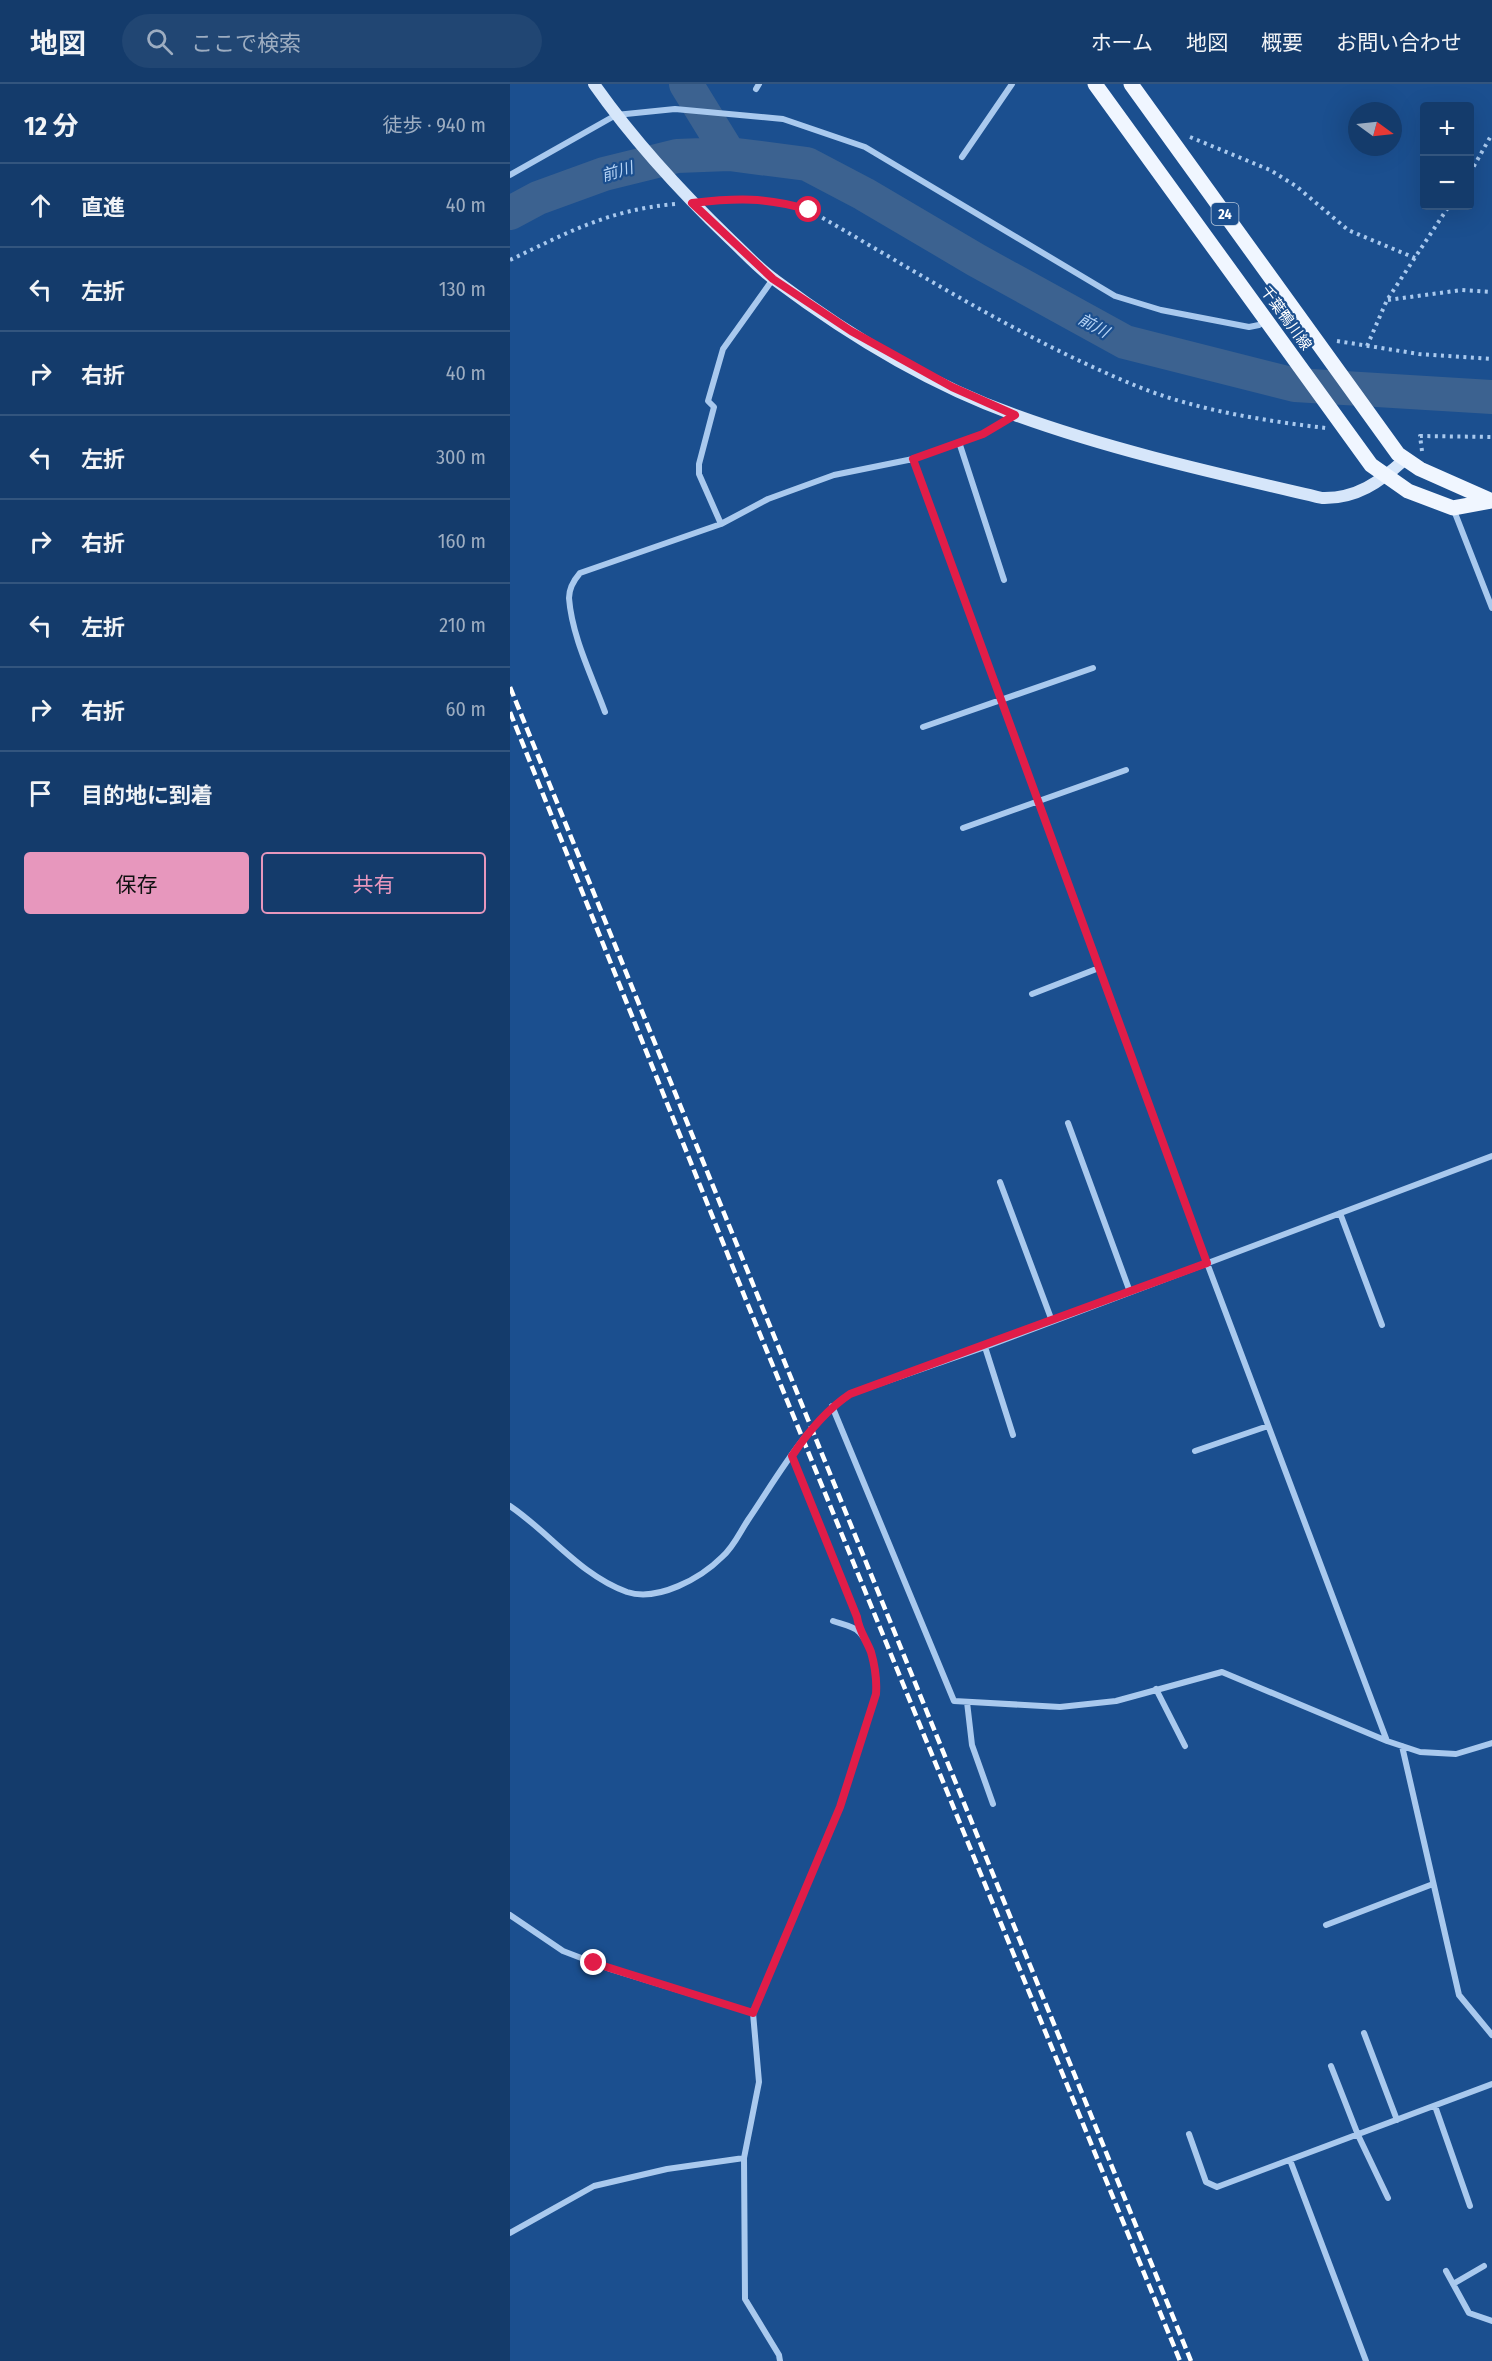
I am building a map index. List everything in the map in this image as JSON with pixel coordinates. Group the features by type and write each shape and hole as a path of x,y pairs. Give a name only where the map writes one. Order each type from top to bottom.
{"main road":[{"name":"千葉鴨川線","path":"1095,84 1277,335 1339,430 1371,465 1408,491 1453,508 1492,501"},
{"name":"千葉鴨川線","path":"1131,84 1382,435 1404,460 1492,501"}],"street":[{"path":"594,84 616,115 692,203 773,279 851,331 952,387 1015,415 1137,452 1322,498 1351,495 1385,477 1404,460"},
{"path":"962,157 1012,84"},
{"path":"510,175 616,115 675,109 783,119 865,147 1115,296 1161,310 1249,327 1259,325 1266,320"},
{"path":"721,524 699,474 699,464 714,407 708,401 723,349 773,279"},
{"path":"605,712 577,637 569,597 572,582 580,573 615,558 721,524 768,499 834,475 913,459 983,434 1015,415"},
{"path":"959,442 1004,580"},
{"path":"913,459 1207,1263 1387,1741"},
{"path":"1453,508 1492,608"},
{"path":"922,727 1093,668"},
{"path":"963,828 1039,803 1126,770"},
{"path":"1032,994 1099,968"},
{"path":"1068,1123 1130,1292"},
{"path":"510,1506 590,1572 629,1592 646,1593 673,1588 724,1556 792,1456 832,1406 850,1394 985,1347 1492,1156"},
{"path":"1000,1182 1052,1321"},
{"path":"1340,1213 1382,1325"},
{"path":"985,1347 1013,1435"},
{"path":"832,1406 954,1701 1060,1707 1116,1701 1222,1672 1387,1741 1420,1752 1456,1754 1492,1743"},
{"path":"1195,1451 1268,1425"},
{"path":"780,2361 779,2355 745,2300 744,2158 759,2082 753,2013 840,1807 876,1694 877,1677 870,1650 859,1631 833,1621"},
{"path":"1156,1689 1185,1746"},
{"path":"967,1702 972,1745 993,1804"},
{"path":"1402,1746 1459,1995 1492,2036"},
{"path":"1326,1925 1433,1884"},
{"path":"510,1915 563,1951 610,1969 753,2013"},
{"path":"1364,2033 1396,2120"},
{"path":"1332,2066 1358,2134 1388,2198"},
{"path":"1189,2134 1206,2182 1217,2187 1492,2084"},
{"path":"1435,2106 1470,2206"},
{"path":"510,2233 594,2186 667,2169 744,2158"},
{"path":"1290,2160 1366,2361"},
{"path":"1453,2284 1484,2266"},
{"path":"1446,2271 1469,2313 1492,2321"}],"path":[{"path":"1474,166 1492,134"},
{"path":"1176,146 1190,137 1270,170 1296,186 1348,230 1415,258"},
{"path":"510,260 597,219 642,207 738,198 778,201 809,210 1019,331 1140,388 1242,416 1339,430"},
{"path":"1367,345 1388,300 1446,210"},
{"path":"1388,300 1462,290 1492,292"},
{"path":"1317,345 1329,339 1419,354 1492,359"},
{"path":"1423,458 1420,436 1492,437"},
{"path":"792,1456 857,1617 859,1631"}],"waterway":[{"name":"前川","path":"686,84 729,154"},
{"name":"前川","path":"510,213 538,198 604,174 677,156 729,154 807,164 1125,342 1295,385 1492,397"}],"railway":[{"path":"510,687 1191,2361"},
{"path":"510,712 746,1300 1180,2361"}],"route":[{"path":"594,1963 753,2013 840,1807 876,1694 877,1677 870,1650 859,1631 857,1617 792,1456 812,1428 832,1406 850,1394 985,1347 1207,1263 913,459 983,434 1015,415 952,387 851,331 773,279 692,203 738,198 778,201 809,210"}]}
